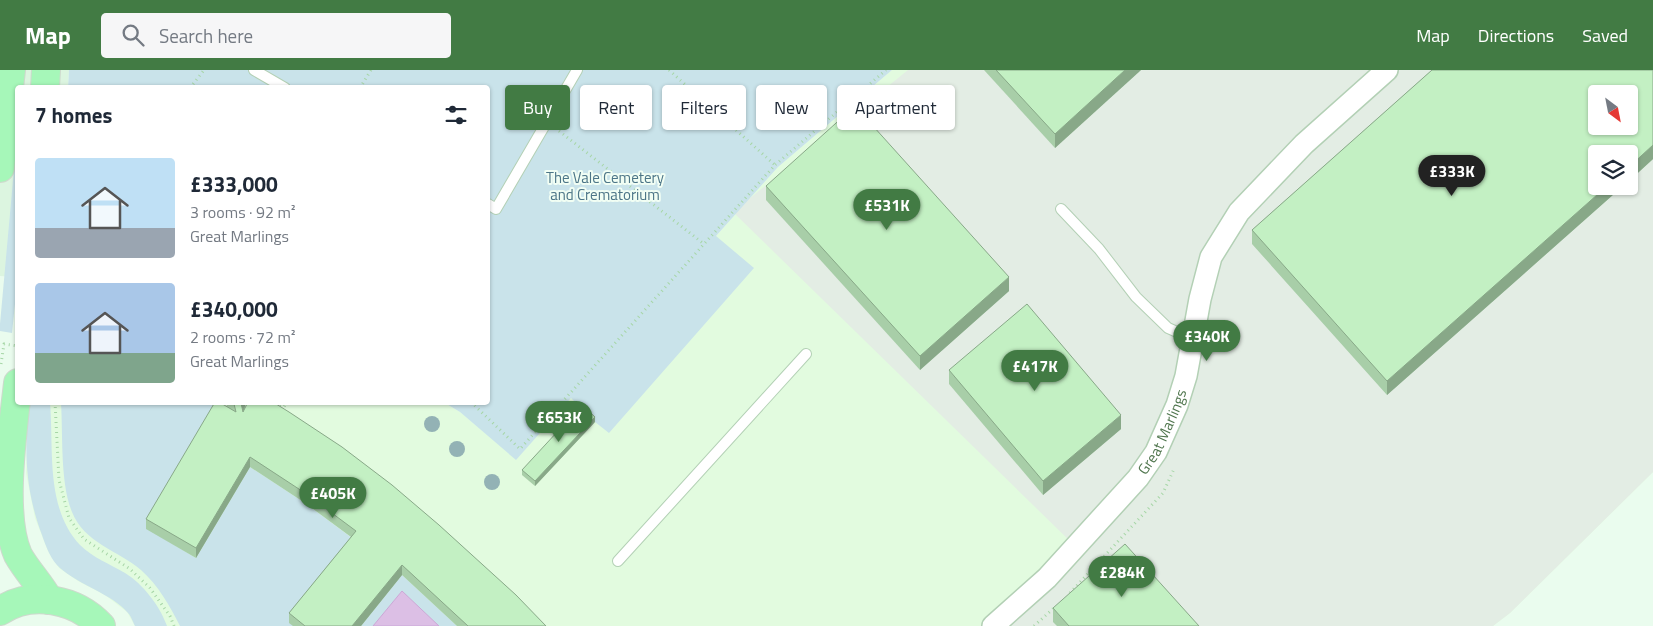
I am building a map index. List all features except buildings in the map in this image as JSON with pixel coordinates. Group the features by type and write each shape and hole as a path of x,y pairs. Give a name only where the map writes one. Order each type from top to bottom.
{"main road":[{"path":"0,168 11,70"},
{"path":"45,85 46,70"},
{"path":"9,375 7,510 10,533 18,555 49,600"},
{"path":"0,611 26,600 49,600 66,603 81,610 95,619 101,626"}],"street":[{"name":"Great Marlings","path":"993,626 1046,578 1138,478 1156,452 1186,376 1200,299 1212,257 1238,212 1304,144 1387,70"}],"lane":[{"path":"254,70 280,85"},
{"path":"568,85 577,70"},
{"path":"490,205 496,209 542,130"},
{"path":"1061,209 1098,249 1136,297 1168,328 1193,339"},
{"path":"618,561 806,354"}],"path":[{"path":"192,85 204,70"},
{"path":"362,85 371,70"},
{"path":"669,70 775,165"},
{"path":"474,405 520,449 775,165 886,70"},
{"path":"558,130 704,244"},
{"path":"9,375 4,344 15,346"},
{"path":"55,405 59,480 69,518 84,540 130,569 150,588 170,616 174,626"}],"shaded area":[{"path":"0,70 69,70 68,85 15,85 15,277 0,276"},
{"path":"892,70 1653,70 1653,472 1510,613 1493,626 135,626 127,612 105,595 78,581 59,568 48,551 35,518 26,473 29,405 448,405 460,412 516,459 778,167 821,130 827,130 827,125 837,117 837,130 955,130 955,85 874,85"},
{"path":"908,70 1653,70 1653,472 1510,613 1493,626 980,626 1075,546 733,212 837,128 837,130 955,130 955,85 890,85"},
{"path":"402,591 439,626 373,626"}],"green space":[{"name":"The Vale Cemetery and Crematorium","path":"69,70 892,70 874,85 837,85 837,117 827,125 827,85 756,85 756,130 821,130 778,167 716,236 754,268 609,433 571,398 516,460 460,412 448,405 490,405 490,85 68,85"},
{"path":"15,158 15,304 12,333 0,331"},
{"path":"29,405 50,405 53,477 61,514 69,530 85,550 125,573 138,583 155,603 167,626 135,626 129,614 121,606 76,580 60,568 51,557 32,502 27,470"},
{"path":"61,405 215,405 146,528 196,558 250,467 305,503 356,541 293,626 180,626 153,582 132,563 93,539 78,523 68,500 63,459"},
{"path":"402,575 457,626 439,626 402,591 373,626 361,626"}]}
